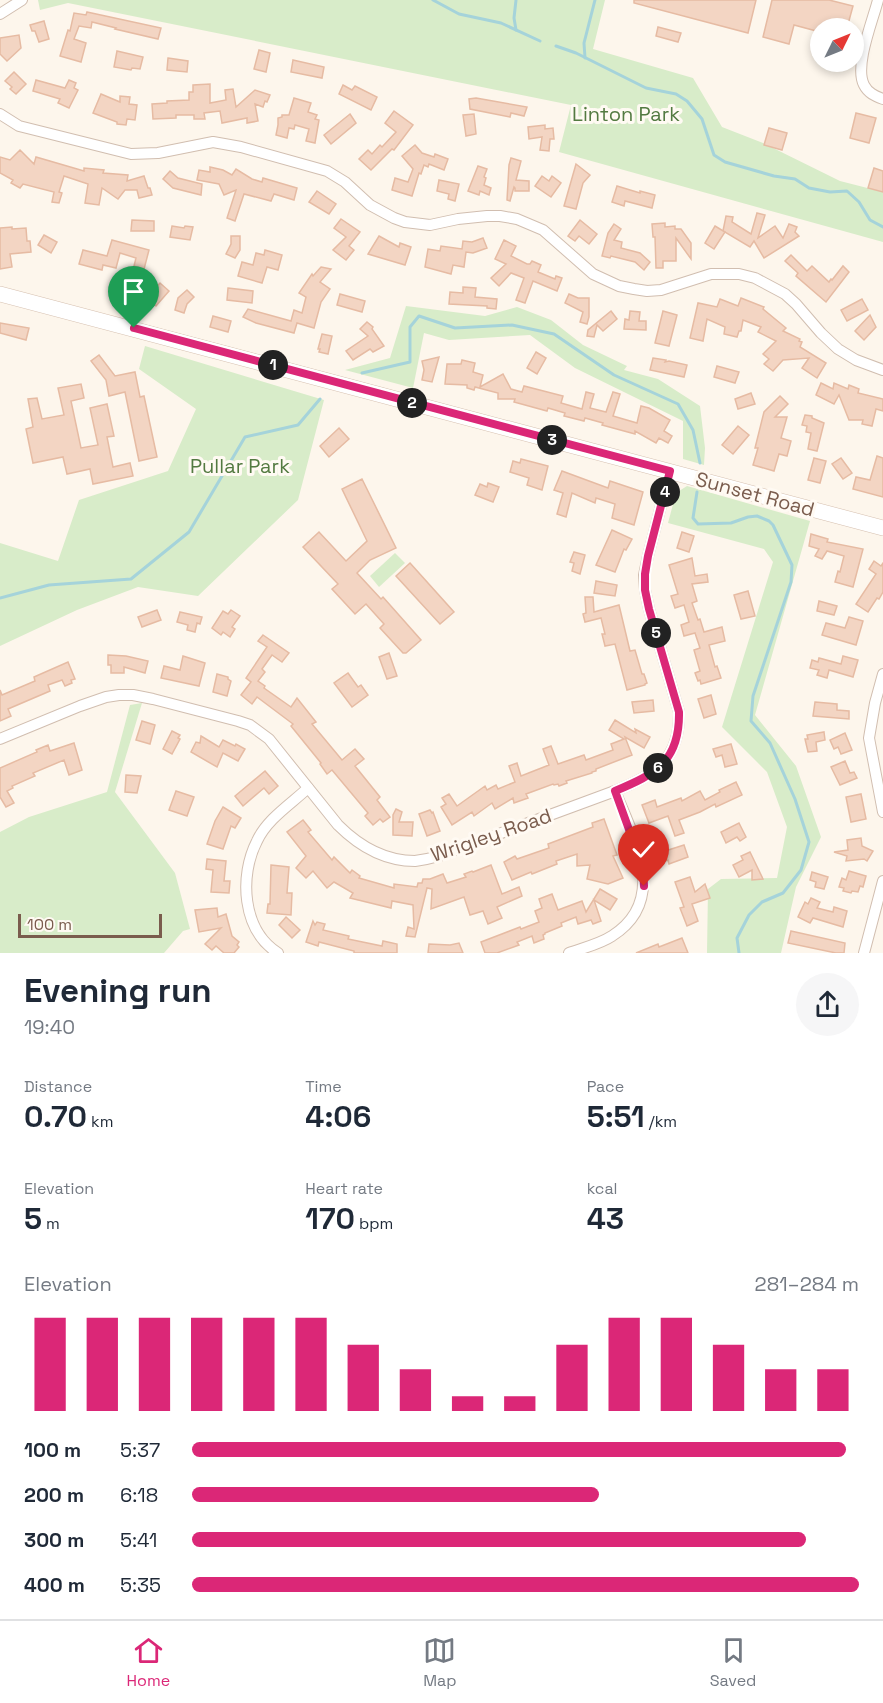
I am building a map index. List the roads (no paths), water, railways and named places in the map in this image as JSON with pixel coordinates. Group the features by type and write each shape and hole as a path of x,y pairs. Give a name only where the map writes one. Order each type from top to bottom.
{"main road":[{"name":"Sunset Road","path":"0,294 883,528"}],"street":[{"path":"0,14 22,0"},
{"path":"878,0 864,51 861,72 864,86 874,96 883,99"},
{"path":"0,114 19,126 131,154 158,153 213,142 241,147 327,171 345,182 370,205 405,222 430,225 487,216 517,219 543,230 593,274 618,286 647,291 661,290 711,274 739,274 755,278 785,294 838,349 856,360 883,370"},
{"name":"Wrigley Road","path":"0,739 106,697 119,695 133,695 250,725 269,739 350,837 363,847 380,855 417,861 439,856 615,791 641,780 666,760 675,746 679,727 679,712 645,590 648,556 670,471"},
{"path":"883,674 879,704 869,738 883,812"},
{"path":"271,951 256,931 249,915 247,896 251,856 257,840 267,825 308,788"},
{"path":"570,953 610,938 634,916 642,902 643,868 615,791"},
{"path":"864,953 883,881"}],"waterway":[{"path":"433,0 459,14 501,23 540,41"},
{"path":"516,0 514,18 516,30"},
{"path":"585,58 584,43 595,0"},
{"path":"556,46 576,53 646,88 676,94 687,101 702,119 714,155 725,162 774,176 795,179 809,188 830,192 847,191 859,202 870,220 883,227"},
{"path":"362,373 410,362 410,327 419,316 455,328 512,325 554,334 614,375 678,404 693,430 700,463"},
{"path":"0,598 49,585 131,579 189,532 245,437 298,425 320,399"},
{"path":"697,492 693,518 698,524 731,523 757,516 769,521 792,565 791,582 753,696 751,721 770,743 795,799 809,842 801,870 783,893 762,902 749,915 737,938 739,953"}],"park label":[{"name":"Linton Park","path":"626,114"},
{"name":"Pullar Park","path":"240,466"}]}
